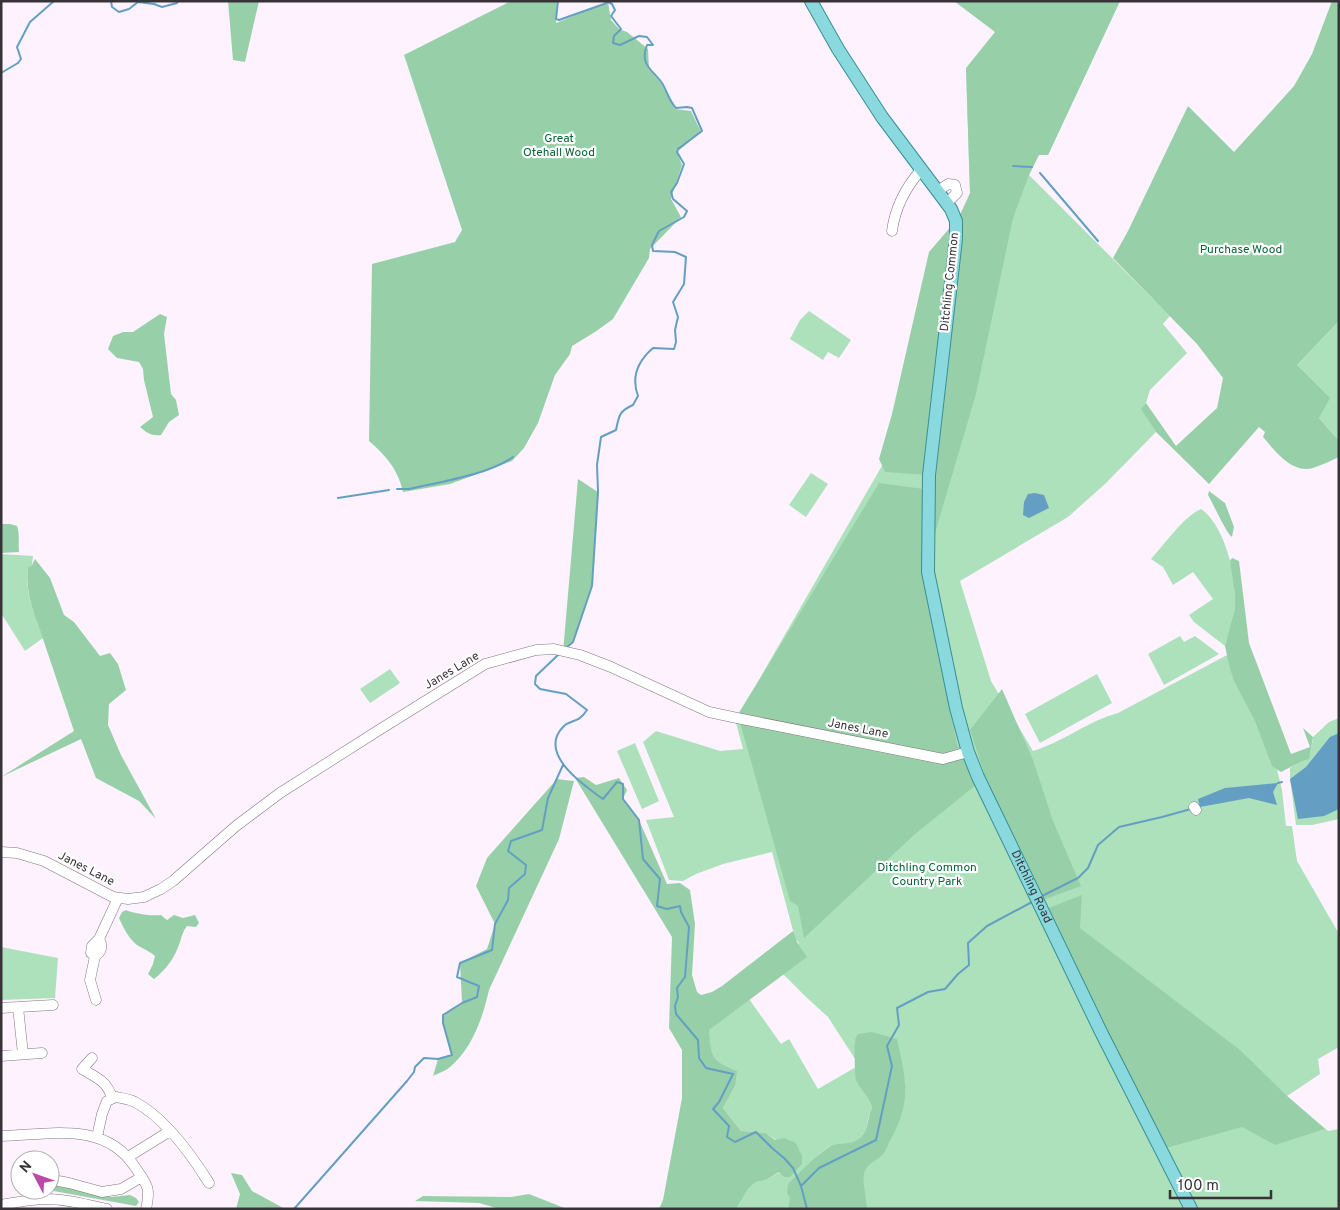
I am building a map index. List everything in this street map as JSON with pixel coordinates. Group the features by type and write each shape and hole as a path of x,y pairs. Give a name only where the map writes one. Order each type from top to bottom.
{"main road":[{"name":"Ditchling Common","path":"812,1 838,48 882,117 947,203 956,221 956,240 929,475 928,547"},
{"name":"Ditchling Road","path":"928,547 928,572 941,640 968,752 978,777 1098,1024 1191,1209"}],"street":[{"path":"890,223 911,181 921,170"},
{"name":"Janes Lane","path":"1,852 17,853 44,861 100,892 118,898 144,897 161,889 236,826 280,793 486,664 532,651 554,649 570,652 611,667 709,712 943,759 968,752"},
{"path":"96,1000 90,980 95,956 91,951 118,898"},
{"path":"1,1008 53,1005"},
{"path":"18,1007 23,1054"},
{"path":"1,1056 42,1053"},
{"path":"92,1058 82,1069 102,1080 109,1087 112,1098"},
{"path":"97,1137 107,1101 116,1097 133,1101 170,1131 194,1160 209,1183"},
{"path":"128,1157 170,1131"},
{"path":"1,1136 71,1133 97,1137 128,1157 142,1177 149,1193 146,1209"},
{"path":"60,1181 102,1192 121,1189 142,1177"},
{"path":"1,1205 16,1206 49,1199 107,1209"}],"green space":[{"path":"228,1 259,1 245,62 233,60"},
{"name":"Great Otehall Wood","path":"511,1 557,1 556,23 608,2 611,20 619,29 627,32 648,49 649,69 661,83 675,109 691,111 701,132 677,152 682,165 671,199 681,217 650,249 649,258 613,319 572,346 570,354 555,375 538,423 524,448 512,461 450,484 403,492 395,470 381,452 369,441 372,264 455,242 462,230 404,55"},
{"path":"954,1 1120,1 1048,155 1039,155 1029,175 1013,218 976,394 928,557 929,475 885,472 879,459 892,414 929,252 959,217 970,193 966,68 995,32"},
{"name":"Ditchling Common Country Park","path":"1120,1 1048,155 1039,154 1029,175 1170,316 1163,324 1187,353 1150,390 1142,409 1156,432 1105,484 1068,517 960,581 991,681 1033,751 1096,721 1118,713 1229,654 1272,748 1282,790 1286,826 1292,826 1297,861 1339,934 1339,1047 1318,1059 1320,1074 1287,1096 1328,1131 1339,1129 1339,1209 865,1209 860,1173 871,1131 879,1066 859,1065 828,1017 772,963 799,943 795,938 772,852 723,864 683,881 669,880 646,820 674,817 643,742 656,731 720,751 743,749 735,719 883,464 970,193 966,68"},
{"name":"Purchase Wood","path":"1332,1 1339,1 1339,321 1297,365 1330,398 1319,418 1339,441 1339,457 1313,468 1298,468 1279,455 1263,437 1265,432 1259,427 1209,484 1156,432 1141,409 1146,403 1176,446 1217,408 1223,378 1197,344 1113,258 1128,231 1188,106 1234,152 1294,86 1312,54"},
{"path":"809,311 851,340 839,358 828,352 823,360 790,339 800,320"},
{"path":"160,314 167,317 164,334 171,394 176,400 179,415 169,422 161,435 154,435 149,434 140,427 153,417 143,369 139,362 117,358 108,349 113,336 123,332 133,332"},
{"path":"1339,321 1339,441 1319,418 1297,365"},
{"path":"811,473 828,484 806,517 789,505"},
{"path":"578,479 598,492 592,586 573,642 563,652"},
{"path":"879,483 924,489 929,604 957,744 976,785 915,834 804,938 798,906 790,901 738,715"},
{"path":"1209,491 1225,503 1234,527 1232,537 1208,495"},
{"path":"1201,509 1217,527 1232,569 1235,608 1225,646 1194,622 1189,615 1213,599 1193,572 1173,585 1163,567 1151,559 1181,524"},
{"path":"1,524 17,526 19,552 1,553"},
{"path":"1,554 33,556 32,565 28,567 28,587 31,603 43,638 25,651 1,613"},
{"path":"1232,558 1239,561 1249,643 1291,754 1310,747 1303,728 1313,737 1309,759 1281,772 1272,766 1255,721 1234,681 1229,665 1225,646 1235,609 1235,594 1230,561"},
{"path":"35,559 50,578 64,615 74,622 100,656 110,653 118,664 126,690 109,704 108,725 121,755 156,819 139,801 96,778 81,739 1,777 74,731 29,597 28,567 32,565"},
{"path":"1180,636 1184,642 1195,636 1219,654 1164,685 1148,654"},
{"path":"390,669 400,683 370,703 360,689"},
{"path":"1097,674 1112,703 1040,743 1025,714"},
{"path":"1002,689 1033,760 1053,821 1081,886 1043,900 986,779 970,730"},
{"path":"1339,718 1339,819 1312,825 1296,825 1290,768 1309,752 1313,737 1329,722"},
{"path":"635,743 659,801 642,809 617,751"},
{"path":"584,777 596,785 619,778 627,790 623,799 639,820 667,884 680,883 690,890 695,924 692,975 697,992 701,995 712,992 722,986 793,931 798,944 807,957 709,1030 714,1057 717,1061 737,1071 735,1086 723,1108 741,1131 766,1133 775,1140 784,1138 796,1143 802,1156 802,1164 790,1177 784,1177 779,1172 766,1180 756,1182 749,1188 736,1209 659,1209 663,1200 682,1098 682,1050 669,1028 672,937 575,778"},
{"path":"557,779 574,781 559,839 489,990 476,1032 458,1060 446,1070 433,1076 438,1059 451,1055 443,1023 443,1015 462,1003 460,963 487,949 495,924 476,886 487,858"},
{"path":"1082,895 1080,928 1240,1050 1287,1096 1325,1129 1275,1145 1242,1127 1166,1148 1046,909"},
{"path":"126,910 134,913 161,915 167,920 174,915 183,918 195,915 199,923 196,927 187,926 173,958 167,967 154,979 148,974 155,956 131,940 119,918 122,912"},
{"path":"1,947 58,958 55,998 1,1000"},
{"path":"749,999 781,1044 789,1039 818,1089 856,1067 857,1082 870,1100 872,1108 865,1132 860,1139 826,1148 812,1162 799,1182 788,1209 736,1209 749,1188 756,1182 766,1180 780,1172 776,1140 766,1133 741,1131 723,1108 735,1086 715,1061 710,1046 708,1030"},
{"path":"872,1032 897,1039 905,1078 905,1090 902,1113 886,1150 866,1168 864,1174 867,1209 788,1209 790,1198 787,1193 788,1184 797,1175 828,1148 836,1144 856,1141 865,1132 872,1108 856,1080 855,1039 858,1034"},
{"path":"231,1173 242,1175 252,1191 285,1209 236,1209 240,1194"},
{"path":"60,1183 111,1197 130,1195 139,1202 136,1206 60,1192"},
{"path":"529,1194 567,1209 500,1209 479,1203 415,1201 423,1196 511,1197"}],"water":[{"path":"1028,494 1044,495 1049,508 1029,518 1023,515 1024,502"},
{"path":"1339,733 1339,809 1324,816 1298,819 1290,779 1306,767 1330,737"},
{"path":"1278,783 1273,792 1277,805 1249,798 1200,807 1198,799 1225,788"}],"waterway":[{"path":"1,73 18,63 21,59 17,47 30,22 54,1"},
{"path":"111,1 112,7 119,12 129,9 138,2 162,7 177,3 178,1"},
{"path":"558,1 556,19 559,20 608,2 612,4 615,10 611,16 621,29 614,36 613,43 620,45 639,36 647,37 653,45 647,45 645,52 648,67 662,83 676,108 692,108 702,131 678,149 677,152 684,164 677,183 671,192 673,199 687,211 684,217 659,231 652,245 653,251 675,252 686,257 684,284 673,302 678,317 675,330 676,342 674,349 653,348 643,358 637,370 635,382 638,396 633,405 620,414 616,430 601,437 597,465 598,492 592,586 573,642 566,648"},
{"path":"1013,166 1032,167"},
{"path":"1040,173 1098,241"},
{"path":"397,489 409,489 463,477 490,469 513,457"},
{"path":"338,498 389,490"},
{"path":"559,654 536,676 535,684 540,689 566,694 587,710 580,718 563,727 557,737 556,748 559,758 576,778 603,799 617,782 623,784 623,799 639,820 643,859 660,879 657,906 667,909 680,906 689,927 685,977 677,988 676,1014 698,1040 699,1058 706,1068 733,1074 719,1102 713,1109 729,1126 727,1137 735,1142 756,1132 784,1158 793,1168 801,1186 807,1209"},
{"path":"294,1209 407,1081 414,1072 415,1067 424,1058 438,1059 452,1055 443,1023 443,1015 462,1003 477,997 479,986 457,977 460,963 492,950 495,924 508,900 509,888 525,874 526,865 508,851 511,841 542,830 548,798 563,765"},
{"path":"1278,783 1282,782"},
{"path":"1040,897 1078,878 1088,868 1098,845 1119,827 1191,809"},
{"path":"801,1186 819,1168 876,1140 892,1066 887,1046 899,1025 897,1008 928,992 945,989 969,965 968,943 987,926 1032,902"}]}
